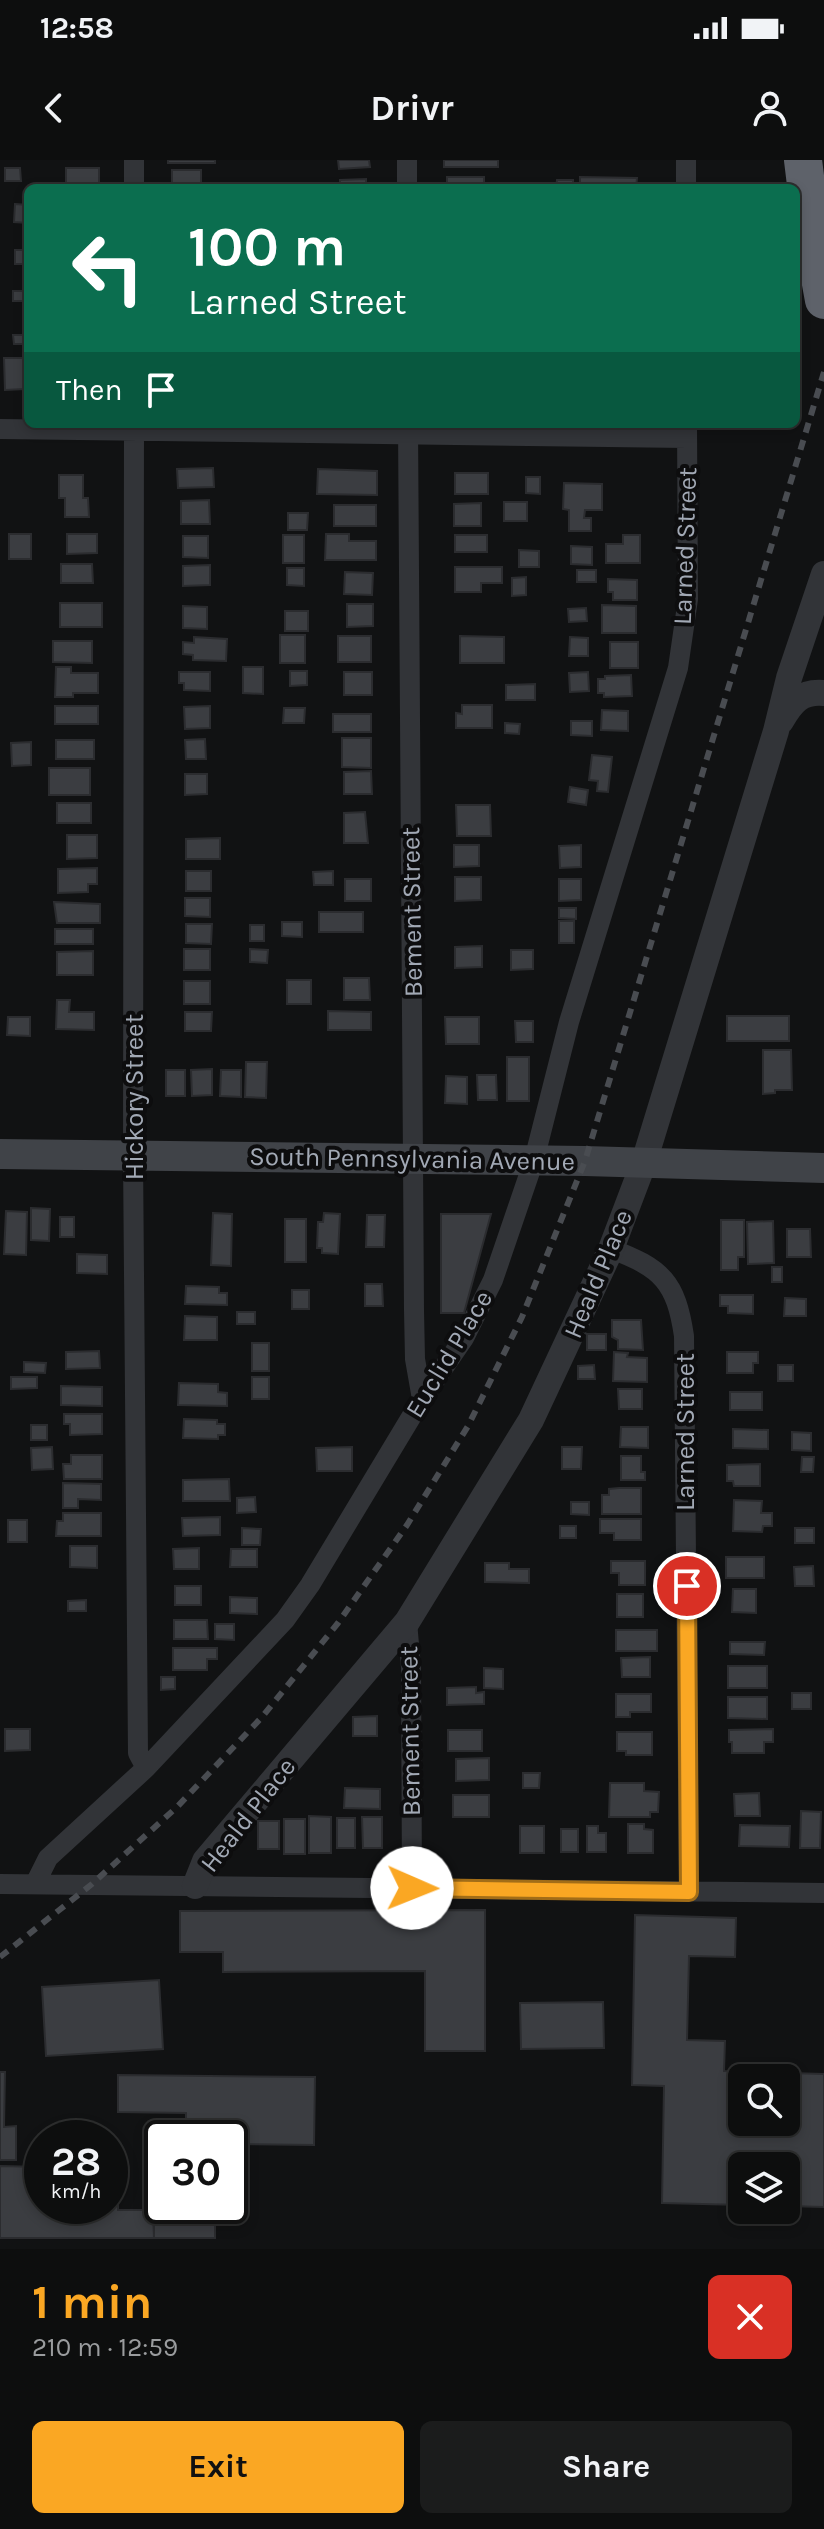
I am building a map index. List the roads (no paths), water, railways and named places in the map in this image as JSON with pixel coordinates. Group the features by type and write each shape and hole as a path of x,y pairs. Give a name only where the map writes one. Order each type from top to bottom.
{"highway":[{"path":"803,160 824,300"}],"main road":[{"name":"South Pennsylvania Avenue","path":"0,1154 534,1160 824,1168"}],"street":[{"path":"134,160 134,184"},
{"path":"407,160 407,184"},
{"path":"686,160 686,184"},
{"name":"Hickory Street","path":"134,428 133,1155 138,1753 146,1768"},
{"path":"0,429 687,431"},
{"name":"Bement Street","path":"408,430 415,1359 422,1399"},
{"name":"Larned Street","path":"678,668 688,599 687,431"},
{"name":"Heald Place","path":"195,1886 205,1861 407,1622 531,1420 611,1249 644,1162 776,731 789,678 824,574"},
{"name":"Euclid Place","path":"35,1884 48,1858 146,1768 285,1620 310,1585 422,1399 464,1338 493,1280 534,1160 569,1022 678,668"},
{"path":"776,731 796,700 805,694 824,693"},
{"name":"Larned Street","path":"611,1249 652,1266 667,1283 679,1305 684,1336 689,1892"},
{"name":"Bement Street","path":"407,1622 411,1667 412,1888"},
{"path":"0,1884 824,1893"}],"railway":[{"path":"0,1957 92,1884 177,1807 262,1717 338,1623 407,1525 468,1426 522,1317 585,1161 824,372"}]}
